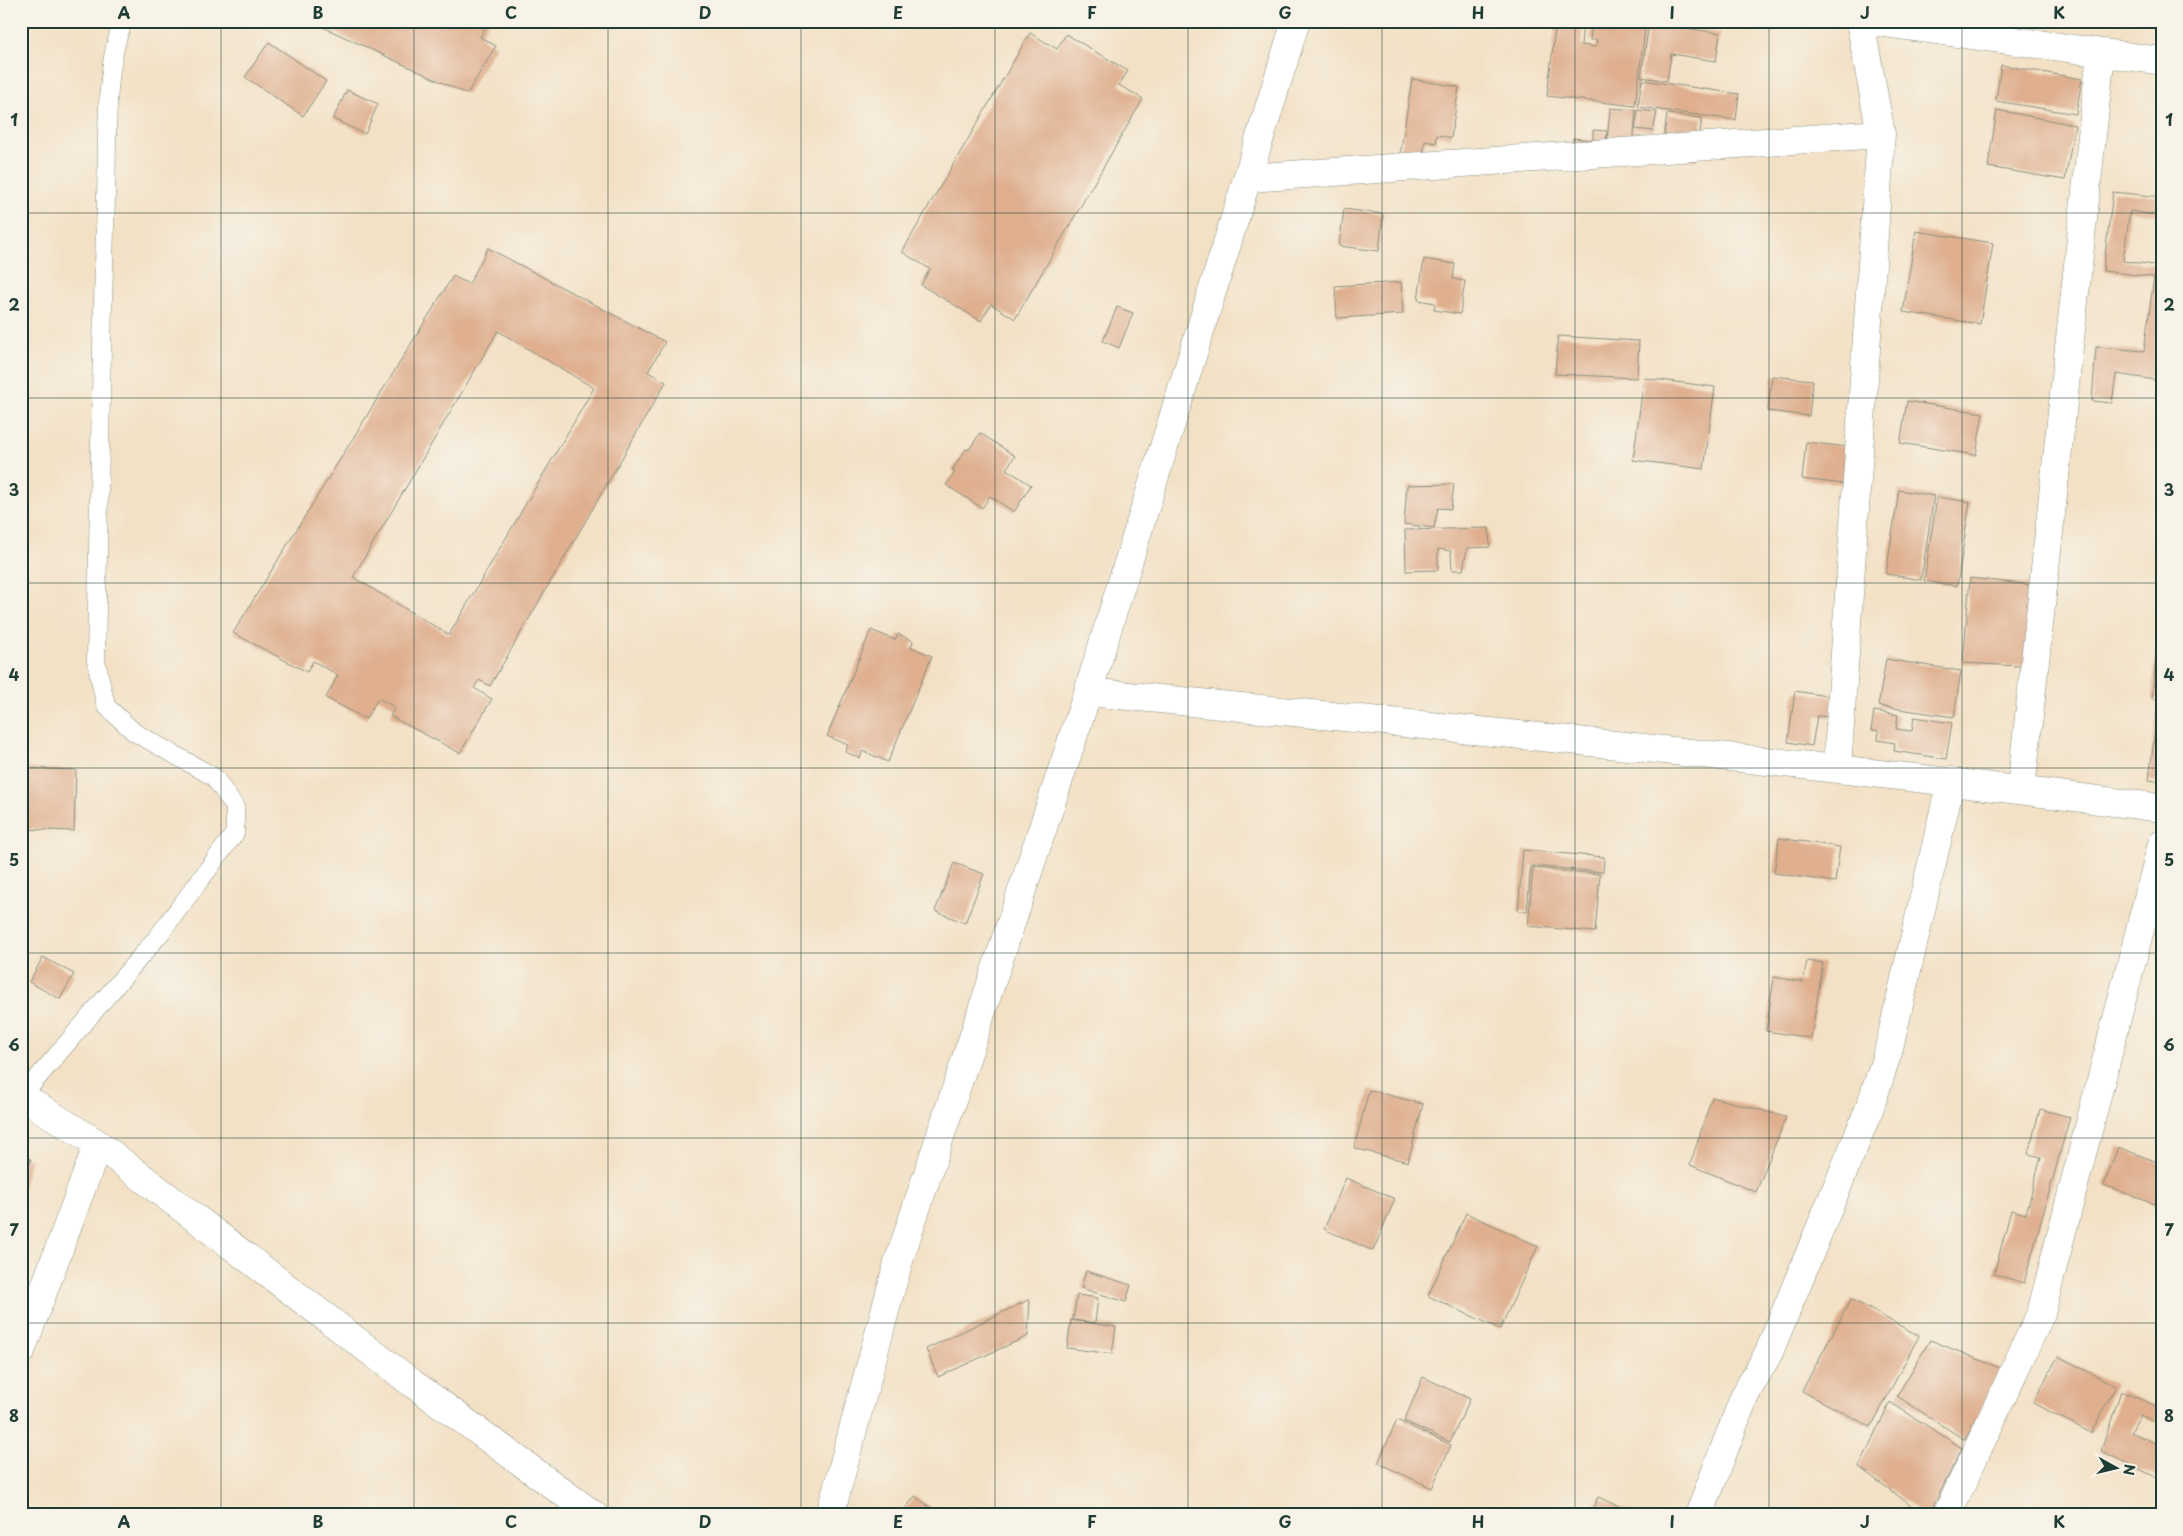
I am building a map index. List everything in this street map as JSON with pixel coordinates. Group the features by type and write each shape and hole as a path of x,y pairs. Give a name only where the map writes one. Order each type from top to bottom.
{"street":[{"path":"830,1515 898,1263 1088,692 1296,21"},
{"path":"1837,768 1881,134 1860,21"},
{"path":"1869,21 2162,61"},
{"path":"2021,790 2101,53"},
{"path":"1248,178 1881,134"},
{"path":"1088,692 1530,735 1837,768 2162,808"},
{"path":"1699,1515 1745,1395 1769,1352 1870,1107 1888,1052 1951,781"},
{"path":"1947,1515 2042,1313 2162,844"},
{"path":"22,1096 98,1144 412,1382 594,1515"},
{"path":"21,1350 98,1144"}],"lane":[{"path":"22,1096 158,935 235,832 236,807 214,777 134,732 106,706 96,661 103,287 110,79 118,33 124,21"}],"building":[{"path":"310,21 489,21 480,37 496,46 467,94"},
{"path":"1556,21 1583,21 1581,45 1596,47 1597,40 1590,40 1592,21 1646,22 1635,106 1547,96"},
{"path":"1649,23 1720,33 1716,61 1671,54 1667,81 1641,77"},
{"path":"1030,33 1057,49 1066,34 1128,71 1119,85 1143,99 1015,319 991,304 981,321 921,285 930,269 902,252"},
{"path":"269,42 326,81 303,116 245,77"},
{"path":"2001,65 2082,79 2076,114 1996,101"},
{"path":"1412,79 1459,87 1451,138 1437,135 1436,143 1425,141 1422,159 1400,156"},
{"path":"1642,80 1739,94 1736,120 1638,107"},
{"path":"347,90 378,104 365,134 333,119"},
{"path":"1610,108 1636,110 1632,158 1606,155"},
{"path":"1638,110 1657,112 1653,131 1635,129"},
{"path":"1997,110 2075,125 2065,180 1988,167"},
{"path":"1667,114 1702,118 1696,161 1661,157"},
{"path":"1593,130 1607,131 1605,156 1572,154 1573,138 1593,140"},
{"path":"2113,192 2162,197 2162,216 2130,211 2123,261 2162,266 2162,381 2116,374 2112,403 2092,401 2096,347 2144,351 2154,277 2103,271"},
{"path":"1344,209 1383,214 1379,251 1339,246"},
{"path":"1916,231 1993,243 1980,324 1903,312"},
{"path":"488,248 665,342 648,372 666,382 490,686 479,680 474,688 492,699 460,753 390,716 395,707 378,698 366,719 326,698 338,675 313,661 307,672 233,633 453,276 469,284","holes":["498,331 594,388 449,635 353,577"]},
{"path":"1424,259 1455,264 1453,279 1465,281 1460,314 1434,310 1435,303 1418,300"},
{"path":"1401,282 1403,314 1337,318 1335,286"},
{"path":"1117,307 1133,313 1119,348 1103,341"},
{"path":"1558,336 1639,341 1637,378 1555,374"},
{"path":"1772,376 1813,380 1809,416 1768,411"},
{"path":"1644,378 1715,387 1704,469 1633,460"},
{"path":"1907,401 1983,413 1976,455 1900,443"},
{"path":"980,433 1015,456 1006,469 1031,485 1014,512 990,496 982,508 946,485 955,472 952,470 966,449 969,450"},
{"path":"1806,442 1848,447 1844,484 1802,479"},
{"path":"1454,484 1451,509 1438,508 1434,528 1404,524 1407,485"},
{"path":"1899,490 1934,496 1921,580 1886,574"},
{"path":"1937,497 1970,502 1957,586 1924,581"},
{"path":"1489,528 1490,547 1467,548 1463,570 1452,570 1451,551 1438,549 1438,570 1406,571 1405,530"},
{"path":"1970,578 2049,587 2038,667 1963,663"},
{"path":"871,630 895,640 898,634 913,641 911,647 932,656 888,762 863,751 860,758 845,752 848,745 827,736"},
{"path":"2157,647 2162,647 2162,700 2152,699"},
{"path":"1886,659 1961,671 1954,717 1878,706"},
{"path":"1795,691 1833,697 1830,717 1817,716 1812,746 1788,742"},
{"path":"2158,703 2162,703 2162,782 2149,780"},
{"path":"1874,711 1898,715 1896,729 1912,731 1914,717 1952,723 1946,759 1894,751 1895,743 1878,740 1879,731 1871,730"},
{"path":"21,768 76,770 74,831 21,829"},
{"path":"1779,838 1840,847 1835,882 1774,873"},
{"path":"1523,850 1604,857 1603,872 1531,866 1527,911 1518,911"},
{"path":"954,863 984,874 965,923 935,911"},
{"path":"1533,868 1600,874 1595,932 1528,926"},
{"path":"43,957 74,974 60,999 29,982"},
{"path":"1807,961 1823,963 1811,1038 1766,1031 1774,977 1803,982"},
{"path":"1369,1090 1423,1104 1408,1162 1354,1148"},
{"path":"1712,1097 1786,1117 1756,1192 1690,1165"},
{"path":"2040,1109 2070,1117 2024,1283 1994,1274 2011,1210 2026,1214 2041,1157 2028,1154"},
{"path":"2118,1147 2162,1164 2162,1207 2104,1185"},
{"path":"21,1157 31,1159 22,1190 21,1190"},
{"path":"1346,1178 1395,1199 1373,1251 1324,1229"},
{"path":"1466,1213 1538,1246 1500,1329 1428,1296"},
{"path":"1086,1271 1131,1285 1126,1302 1081,1288"},
{"path":"1077,1295 1098,1298 1095,1323 1073,1320"},
{"path":"1030,1299 1028,1336 938,1377 926,1349"},
{"path":"1851,1299 1919,1336 1871,1427 1802,1391"},
{"path":"1071,1320 1116,1327 1112,1354 1067,1348"},
{"path":"1930,1340 2002,1369 1965,1440 1897,1396"},
{"path":"2058,1356 2116,1386 2091,1433 2033,1403"},
{"path":"1423,1377 1470,1399 1450,1442 1404,1421"},
{"path":"2121,1391 2161,1408 2155,1422 2140,1415 2131,1432 2162,1446 2162,1480 2101,1451"},
{"path":"1890,1402 1962,1448 1929,1515 1924,1515 1859,1467"},
{"path":"1397,1420 1451,1445 1432,1488 1378,1463"},
{"path":"915,1496 941,1515 901,1515"},
{"path":"1598,1497 1637,1515 1590,1515"}]}
